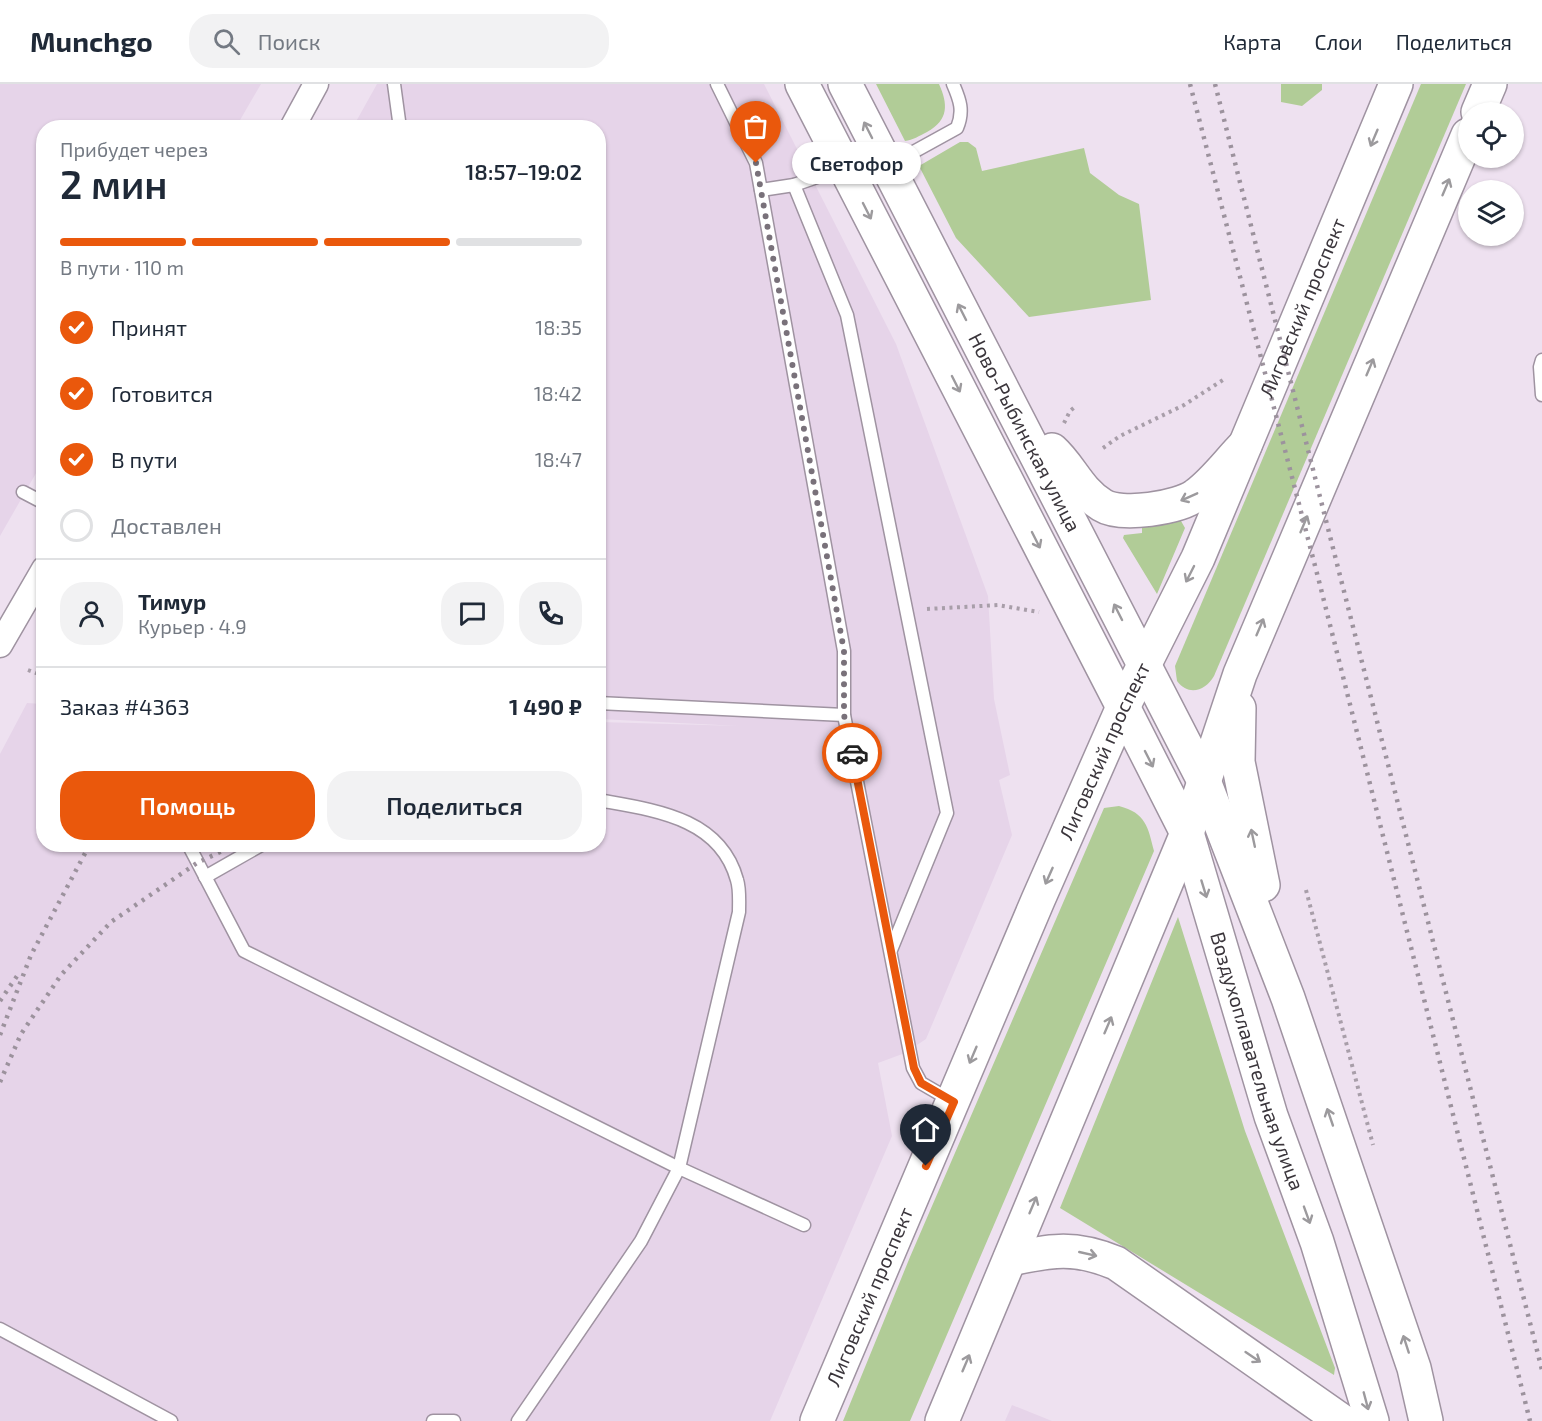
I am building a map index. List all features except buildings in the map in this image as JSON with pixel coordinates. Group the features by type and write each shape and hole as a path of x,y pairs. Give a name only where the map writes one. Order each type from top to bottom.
{"main road":[{"name":"Ново-Рыбинская улица","path":"802,84 1123,707"},
{"name":"Ново-Рыбинская улица","path":"845,84 1204,781"},
{"name":"Лиговский проспект","path":"817,1421 1123,707 1198,558 1396,84"},
{"path":"1482,102 1490,84"},
{"path":"942,1421 1187,833 1240,674 1458,159"},
{"path":"1018,420 1058,455 1077,485 1103,506 1128,510 1162,508 1195,496 1246,443"},
{"path":"1240,674 1238,762 1288,998"},
{"name":"Воздухоплавательная улица","path":"1123,707 1187,833 1271,1116 1317,1242 1372,1421"},
{"path":"1204,781 1288,998 1413,1368 1426,1421"},
{"path":"1010,1259 1066,1250 1116,1263 1342,1421"}],"street":[{"path":"296,120 316,84"},
{"path":"0,645 36,583"}],"lane":[{"path":"394,84 399,120"},
{"path":"717,84 756,163 844,651 844,715 914,1068 921,1083 954,1102"},
{"path":"887,166 957,128 962,117 961,103 953,84"},
{"path":"761,190 794,185 844,167"},
{"path":"794,185 847,315 947,813 891,950"},
{"path":"1542,360 1540,367 1542,395"},
{"path":"23,492 36,499"},
{"path":"606,703 844,715"},
{"path":"518,1421 641,1240 679,1168 739,912 738,882 728,855 708,833 681,819 606,802"},
{"path":"192,852 244,951 679,1168 804,1225"},
{"path":"205,877 248,852"},
{"path":"0,1329 169,1420"},
{"path":"433,1421 454,1421"}],"path":[{"path":"1103,448 1120,436 1184,405 1226,378"},
{"path":"1062,433 1070,411 1076,405"},
{"path":"905,611 998,605 1047,614"},
{"path":"28,670 36,673"},
{"path":"1306,890 1374,1149"}],"shaded area":[{"path":"0,84 261,84 240,120 36,120 36,473 0,536"},
{"path":"377,84 764,84 896,344 988,596 994,699 1010,775 999,780 1012,835 926,1039 905,1053 878,1063 892,1136 770,1421 0,1421 0,754 27,703 36,704 36,852 606,852 606,722 740,726 606,719 606,120 357,120"},
{"path":"1012,1405 1052,1421 1005,1421"}],"green space":[{"path":"876,84 939,84 945,105 943,117 927,132 905,141"},
{"path":"1281,84 1322,84 1322,90 1302,106 1281,102"},
{"path":"1421,84 1466,84 1214,676 1202,688 1187,689 1177,681 1175,666"},
{"path":"960,142 968,142 976,148 982,171 1084,148 1090,173 1119,195 1139,204 1151,300 1029,317 956,238 919,166"},
{"path":"1181,521 1185,528 1157,594 1123,538 1124,535 1142,533 1142,524"},
{"path":"1119,806 1135,813 1144,822 1154,851 910,1421 843,1421 910,1257 1104,808"},
{"path":"1178,917 1245,1131 1335,1368 1334,1375 1060,1208"}],"railway":[{"path":"1190,84 1320,585 1530,1421"},
{"path":"1215,84 1542,1370"},
{"path":"0,1035 31,955 86,852"},
{"path":"0,1082 21,1034 61,975 111,922 197,863 220,852"},
{"path":"0,1001 17,976"}],"way so far":[{"path":"756,163 844,651 844,715 852,753"}],"place":[{"name":"Светофор","path":"756,163"}],"route":[{"path":"852,753 914,1068 921,1083 954,1102 926,1166"}]}
